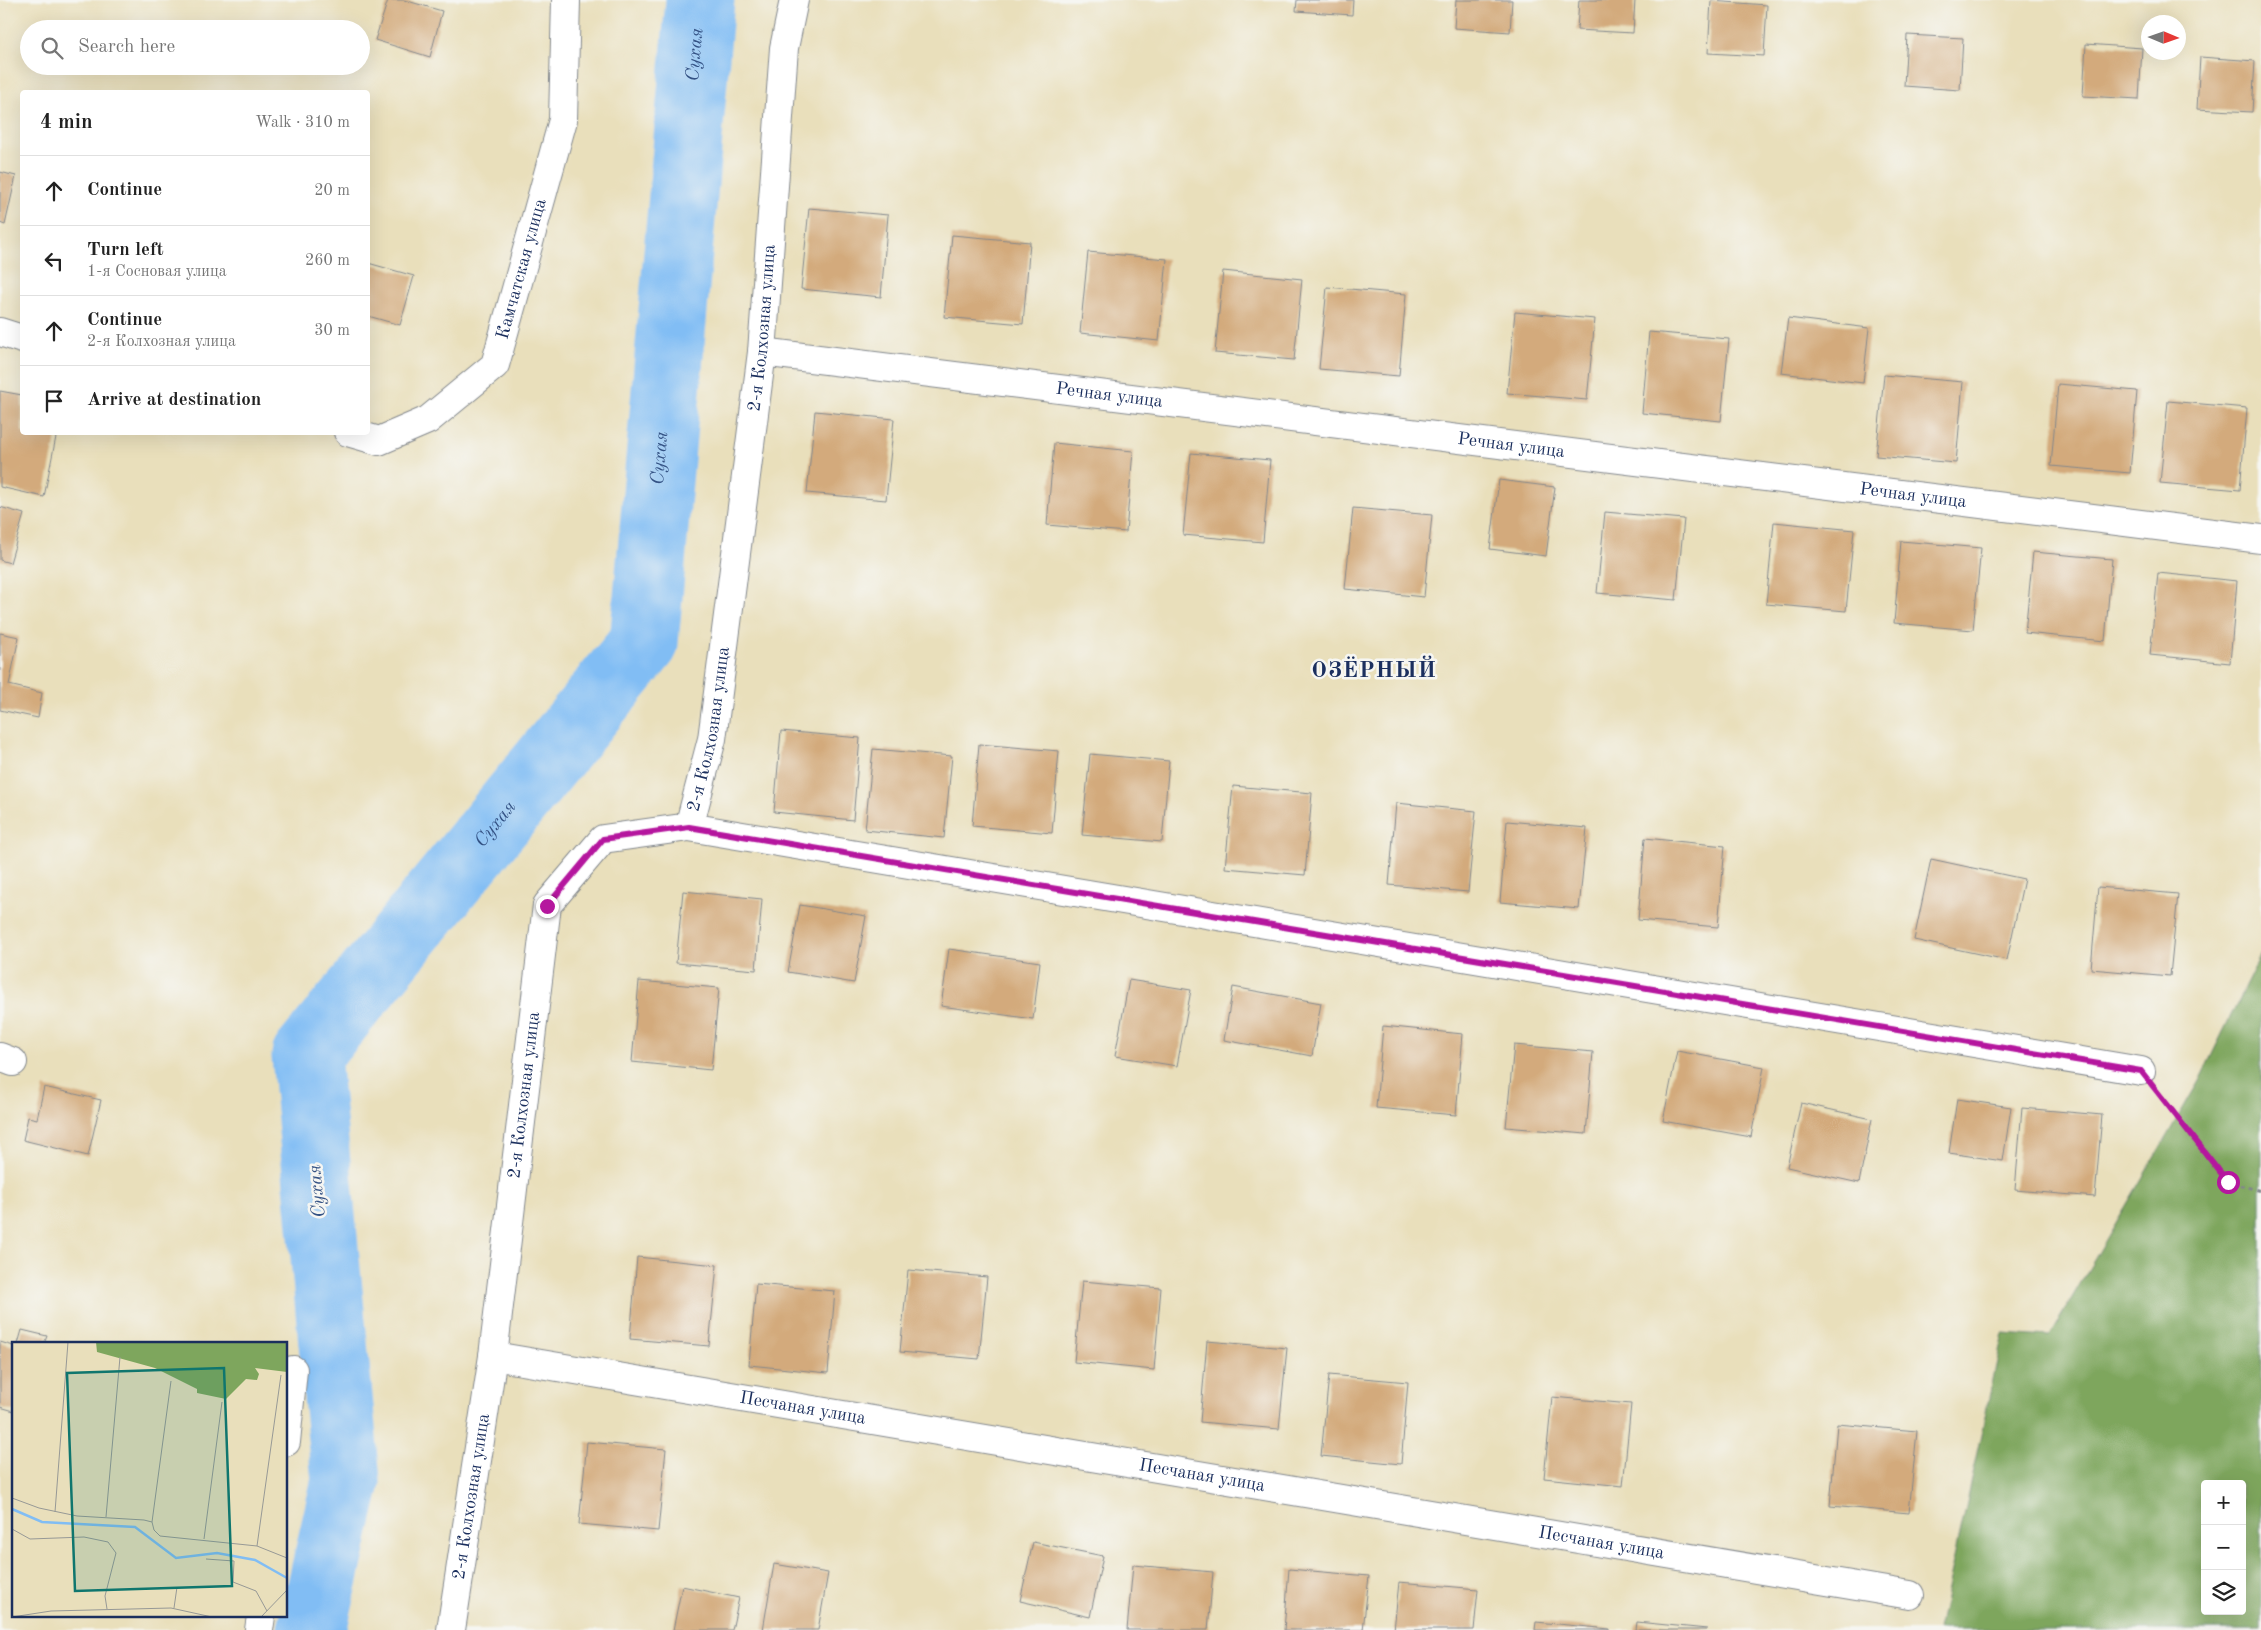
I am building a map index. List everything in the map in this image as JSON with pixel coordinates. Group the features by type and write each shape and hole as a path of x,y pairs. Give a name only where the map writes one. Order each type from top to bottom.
{"street":[{"name":"Камчатская улица","path":"357,435 379,442 428,420 495,365 563,120 566,0"},
{"name":"2-я Колхозная улица","path":"451,1630 493,1356 547,906 603,839 689,827 712,739 762,352 784,48 794,0"},
{"path":"0,332 20,338"},
{"name":"Речная улица","path":"762,352 2261,539"},
{"path":"689,827 2141,1071"},
{"name":"Песчаная улица","path":"493,1356 1910,1595"},
{"path":"288,1421 293,1370"}],"path":[{"path":"2141,1071 2228,1182 2261,1191"}],"green space":[{"path":"2261,954 2261,1630 1938,1630 2003,1334 2049,1337 2199,1081"}],"building":[{"path":"388,0 404,0 442,11 430,57 375,40"},
{"path":"1297,0 1353,0 1352,15 1296,11"},
{"path":"1456,0 1512,0 1510,32 1454,28"},
{"path":"1579,0 1635,0 1633,33 1577,30"},
{"path":"1711,1 1767,5 1764,56 1708,53"},
{"path":"1907,35 1963,38 1960,90 1904,86"},
{"path":"2086,44 2141,48 2139,99 2083,96"},
{"path":"2200,57 2255,61 2252,112 2197,109"},
{"path":"0,172 16,176 5,225 0,223"},
{"path":"809,208 888,215 881,297 801,289"},
{"path":"952,235 1030,242 1023,324 944,317"},
{"path":"1088,252 1167,259 1159,341 1080,333"},
{"path":"370,264 414,276 400,325 370,317"},
{"path":"1223,271 1302,279 1294,360 1215,353"},
{"path":"1327,287 1406,294 1399,376 1319,369"},
{"path":"1515,312 1595,319 1587,400 1507,393"},
{"path":"1788,318 1869,328 1863,383 1781,373"},
{"path":"1649,332 1729,339 1721,421 1642,413"},
{"path":"1884,375 1963,382 1956,463 1876,456"},
{"path":"2058,384 2137,391 2130,473 2051,466"},
{"path":"0,391 20,395 20,435 56,435 44,497 0,487"},
{"path":"2168,401 2247,408 2240,490 2160,483"},
{"path":"815,411 894,419 886,500 807,493"},
{"path":"1054,443 1133,451 1126,532 1047,525"},
{"path":"1191,453 1270,460 1263,542 1183,535"},
{"path":"1499,480 1555,487 1546,556 1490,549"},
{"path":"0,507 24,514 10,563 0,560"},
{"path":"1353,508 1432,515 1424,597 1345,589"},
{"path":"1605,512 1684,519 1676,600 1597,593"},
{"path":"1774,522 1854,530 1846,611 1766,604"},
{"path":"1901,541 1981,548 1973,630 1894,623"},
{"path":"2033,552 2112,559 2105,641 2025,633"},
{"path":"2158,573 2237,581 2230,663 2150,655"},
{"path":"0,633 19,637 9,685 42,693 38,718 0,710"},
{"path":"781,731 860,738 853,820 774,812"},
{"path":"979,744 1059,751 1052,833 972,826"},
{"path":"873,749 952,756 944,838 865,830"},
{"path":"1090,754 1169,761 1162,842 1082,835"},
{"path":"1233,786 1312,793 1305,875 1225,868"},
{"path":"1396,803 1476,811 1468,892 1389,885"},
{"path":"1507,821 1587,828 1579,909 1500,902"},
{"path":"1645,838 1725,846 1718,927 1638,920"},
{"path":"1931,859 2024,879 2007,960 1914,940"},
{"path":"2098,887 2178,894 2170,976 2091,969"},
{"path":"683,891 762,899 756,970 676,963"},
{"path":"800,905 866,916 854,983 788,972"},
{"path":"949,949 1040,962 1033,1019 941,1006"},
{"path":"1129,980 1191,990 1177,1066 1115,1056"},
{"path":"639,981 719,988 711,1070 632,1062"},
{"path":"1233,987 1321,1003 1312,1056 1224,1040"},
{"path":"1383,1026 1463,1034 1456,1115 1376,1108"},
{"path":"1514,1045 1593,1052 1586,1134 1506,1127"},
{"path":"1677,1051 1764,1067 1751,1137 1663,1121"},
{"path":"44,1087 101,1100 88,1156 23,1140 28,1117 37,1119"},
{"path":"1957,1099 2011,1107 2003,1161 1949,1153"},
{"path":"1801,1103 1872,1119 1859,1183 1787,1167"},
{"path":"2022,1108 2102,1115 2095,1197 2015,1190"},
{"path":"637,1257 717,1265 709,1346 630,1339"},
{"path":"908,1270 987,1277 979,1359 900,1352"},
{"path":"1082,1281 1161,1288 1154,1370 1074,1362"},
{"path":"756,1284 835,1291 828,1373 749,1365"},
{"path":"22,1330 47,1336 45,1342 19,1342"},
{"path":"1207,1341 1287,1348 1279,1429 1200,1422"},
{"path":"0,1342 12,1345 12,1410 0,1407"},
{"path":"1329,1375 1408,1382 1401,1464 1321,1456"},
{"path":"1552,1397 1631,1404 1623,1486 1544,1478"},
{"path":"1837,1424 1917,1431 1909,1513 1830,1506"},
{"path":"587,1442 666,1449 658,1531 579,1524"},
{"path":"1033,1542 1103,1556 1090,1617 1020,1601"},
{"path":"774,1564 828,1573 818,1630 763,1630"},
{"path":"1133,1565 1213,1572 1208,1630 1127,1630"},
{"path":"1289,1569 1369,1576 1363,1630 1284,1630"},
{"path":"1399,1582 1478,1589 1474,1630 1394,1630"},
{"path":"682,1586 739,1598 732,1630 673,1630"},
{"path":"1536,1622 1610,1629 1610,1630 1535,1630"},
{"path":"1637,1622 1707,1629 1707,1630 1636,1630"}],"waterway":[{"name":"Сухая","path":"312,1630 346,1481 306,1056 644,643 700,0"}],"district":[{"name":"ОЗЁРНЫЙ","path":"1374,671"}],"route":[{"path":"547,906 603,839 689,827 2141,1071 2228,1182"}]}
